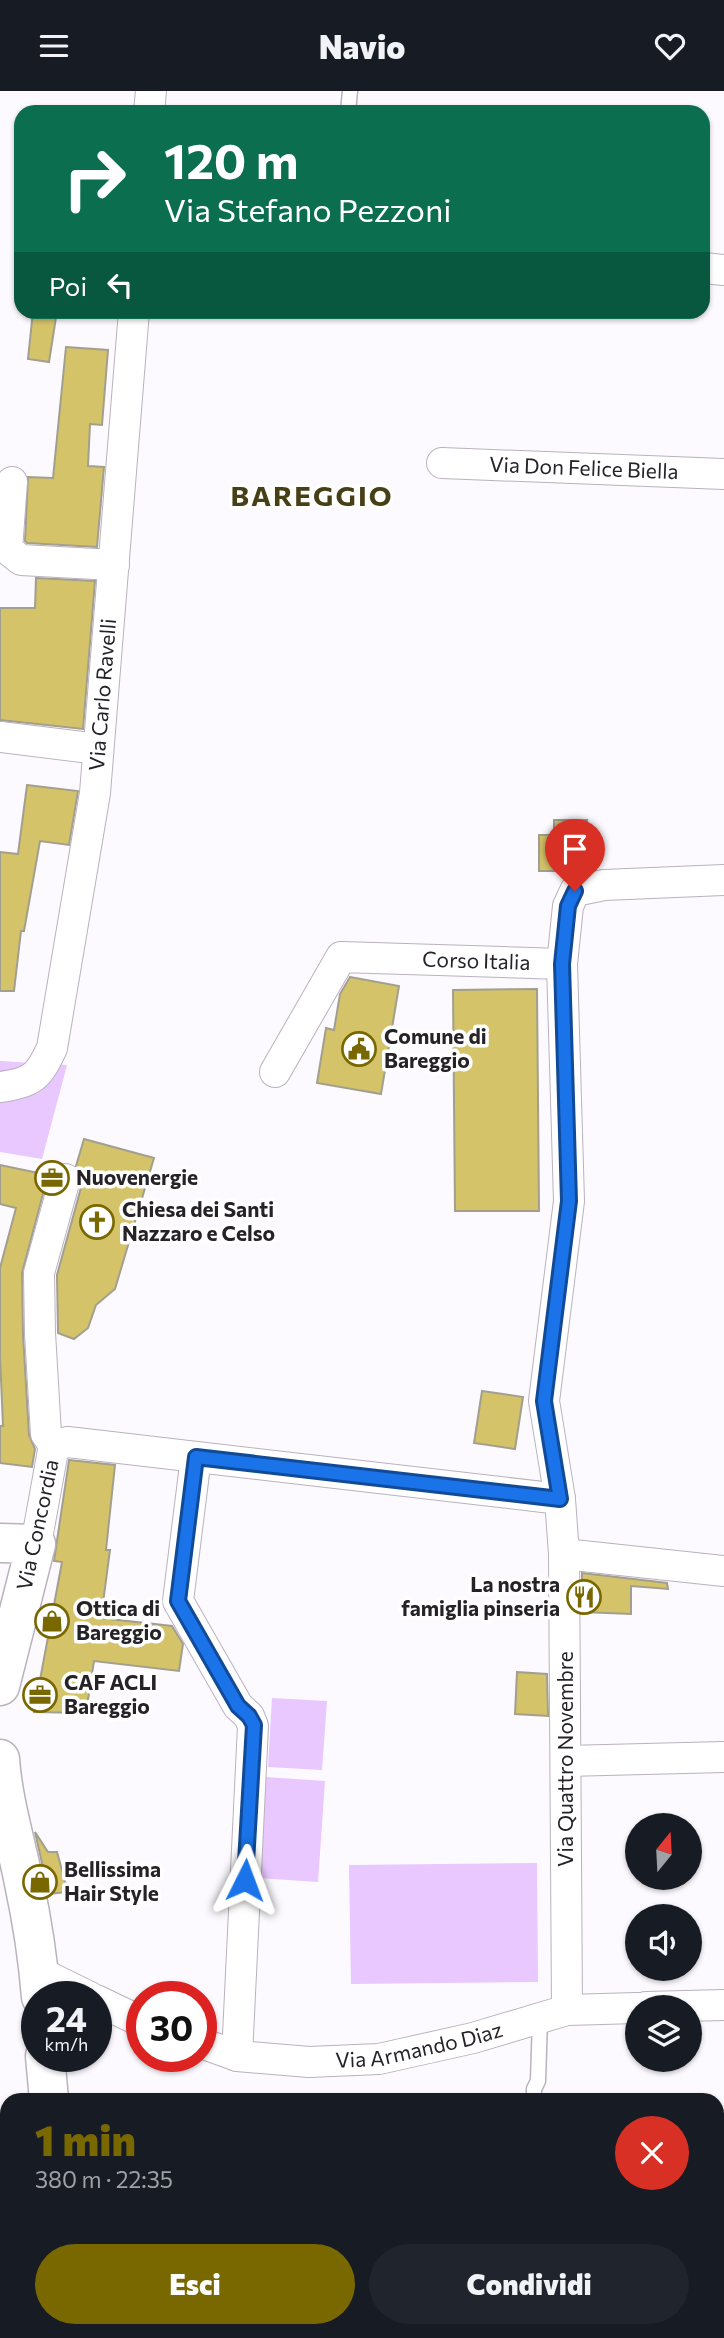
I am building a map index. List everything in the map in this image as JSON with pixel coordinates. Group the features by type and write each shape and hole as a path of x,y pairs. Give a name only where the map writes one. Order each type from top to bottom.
{"street":[{"name":"Via Carlo Ravelli","path":"0,1087 44,1082 52,1048 95,793 133,319"},
{"name":"Via Don Felice Biella","path":"442,463 724,474"},
{"path":"12,482 7,549 13,556 21,560 114,565"},
{"path":"0,737 98,749"},
{"name":"Corso Italia","path":"275,1072 341,957 562,964 568,906 575,891 604,885 724,880"},
{"name":"Via Quattro Novembre","path":"553,2014 566,1761 564,1554 560,1499 544,1401 569,1201 562,964"},
{"path":"65,1179 39,1273 46,1434 54,1445 68,1442 560,1499"},
{"name":"Via Concordia","path":"0,1686 18,1543 54,1445"},
{"path":"196,1457 178,1601 238,1706 254,1725 237,2056"},
{"path":"564,1554 724,1571"},
{"path":"566,1761 724,1757"},
{"path":"0,1759 2,1788 24,1884 40,1981"},
{"path":"702,2006 724,2005"},
{"name":"Via Armando Diaz","path":"217,2049 237,2056 309,2062 379,2059 473,2038 553,2014 625,2009"},
{"path":"46,2072 48,2093"}],"lane":[{"path":"534,2093 553,2014"}],"shaded area":[{"path":"0,1061 67,1065 42,1159 0,1152"},
{"path":"272,1698 327,1701 322,1770 268,1767"},
{"path":"266,1777 325,1781 318,1882 259,1878"},
{"path":"537,1863 538,1982 351,1984 349,1865"}],"building":[{"path":"32,319 56,319 49,362 28,359"},
{"path":"66,347 108,350 102,425 90,424 88,466 104,467 97,547 25,541 28,477 53,478"},
{"path":"36,578 95,581 83,729 0,720 0,608 35,608"},
{"path":"27,785 78,791 69,845 40,841 24,931 21,931 14,991 0,991 0,852 18,854"},
{"path":"554,820 587,820 588,871 539,871 539,835 554,835"},
{"path":"350,977 399,986 381,1094 317,1083 326,1028 334,1030 340,994"},
{"path":"537,989 539,1211 455,1211 453,990"},
{"name":"Chiesa dei Santi Nazzaro e Celso","path":"84,1139 154,1158 115,1289 96,1305 88,1328 74,1339 58,1333 57,1275 82,1184 82,1174 76,1166"},
{"path":"0,1165 48,1175 22,1273 29,1435 35,1449 32,1467 0,1463 0,1426 3,1426 0,1268 16,1208 0,1204"},
{"path":"482,1391 523,1397 515,1449 474,1443"},
{"path":"69,1460 115,1465 106,1550 110,1550 101,1618 172,1626 183,1644 179,1671 94,1661 86,1713 34,1712 62,1562 54,1561"},
{"path":"582,1573 667,1583 668,1589 631,1586 631,1614 582,1612"},
{"path":"517,1672 547,1674 548,1716 515,1714"},
{"path":"35,1832 48,1852 57,1852 68,1892 49,1894"}],"place":[{"name":"Comune di Bareggio","path":"359,1049"},
{"name":"Nuovenergie","path":"52,1178"},
{"name":"Chiesa dei Santi Nazzaro e Celso","path":"97,1222"},
{"name":"La nostra famiglia pinseria","path":"584,1597"},
{"name":"Ottica di Bareggio","path":"52,1621"},
{"name":"CAF ACLI Bareggio","path":"40,1695"},
{"name":"Bellissima Hair Style","path":"40,1882"}],"district":[{"name":"BAREGGIO","path":"312,496"}],"route":[{"path":"245,1880 254,1725 238,1706 178,1601 196,1457 560,1499 544,1401 569,1201 562,964 568,906 575,891"}]}
